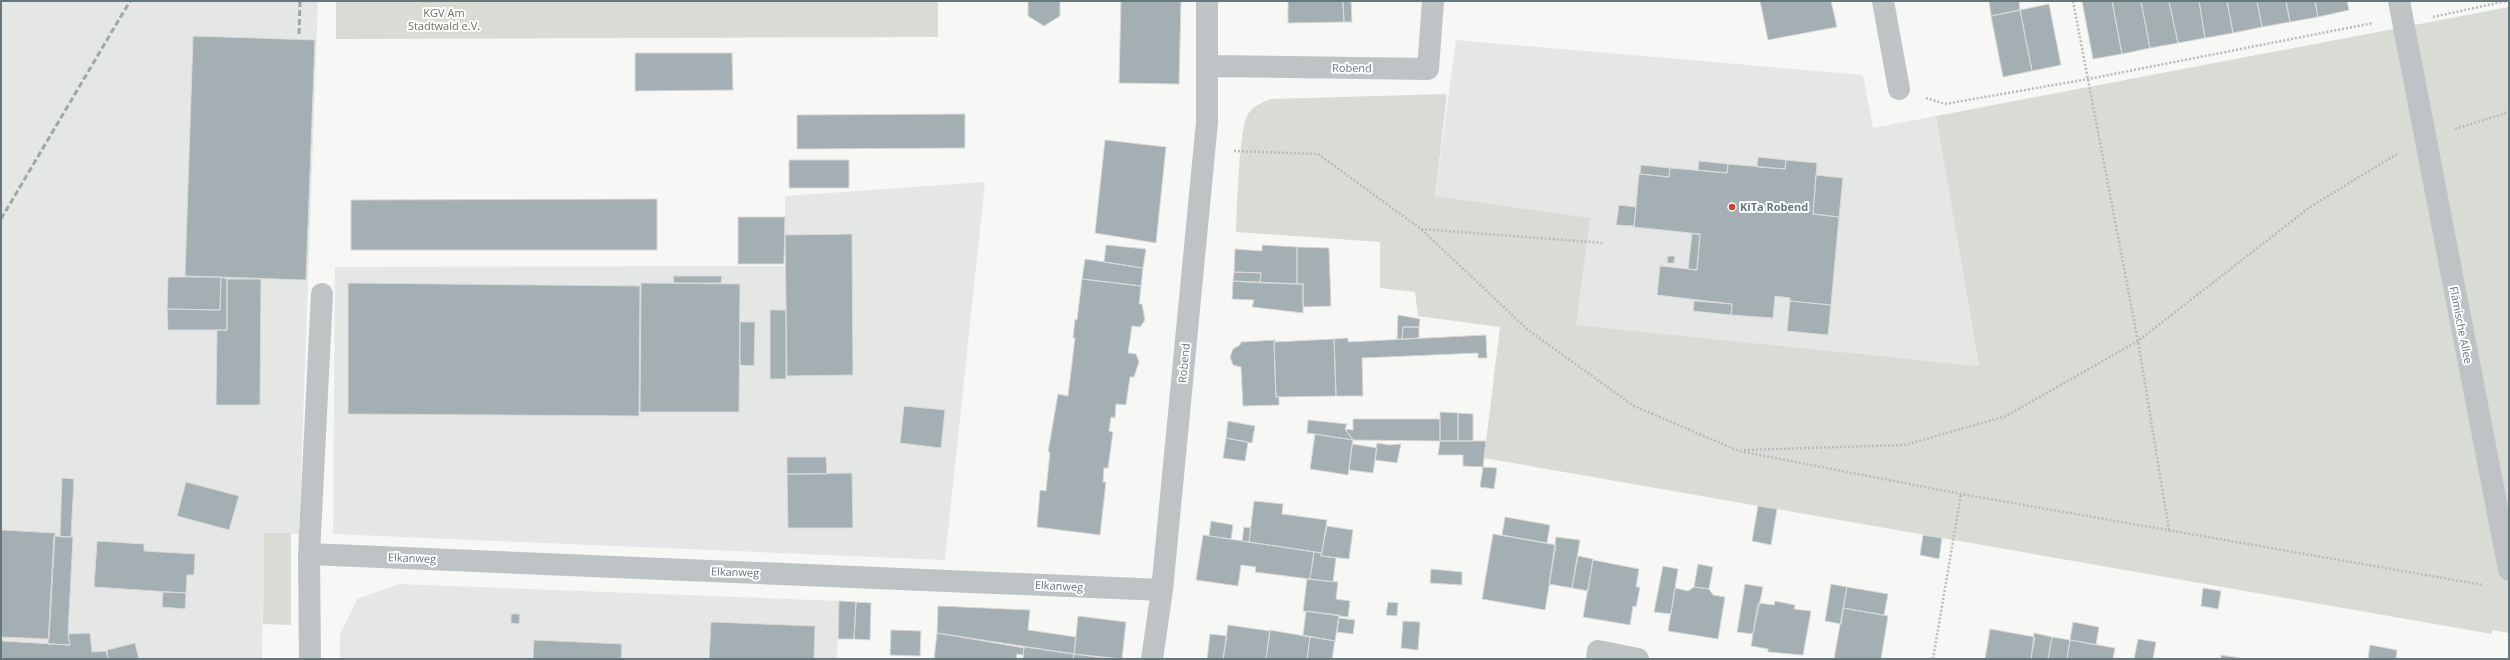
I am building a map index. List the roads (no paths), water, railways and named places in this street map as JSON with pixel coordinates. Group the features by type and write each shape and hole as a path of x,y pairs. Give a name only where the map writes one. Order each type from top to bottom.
{"street":[{"name":"Robend","path":"1152,659 1162,590 1205,150 1208,66 1208,1"},
{"name":"Robend","path":"1208,66 1428,69 1433,1"},
{"path":"1883,1 1899,89"},
{"name":"Flämische Allee","path":"2399,1 2424,138 2509,570"},
{"path":"310,659 309,554 322,294"},
{"name":"Elkanweg","path":"309,554 1162,590"},
{"path":"1598,655 1638,659"}],"railway":[{"path":"1,219 130,1"},
{"path":"299,34 300,1"}],"place":[{"name":"KiTa Robend","path":"1732,207"}],"park label":[{"name":"KGV Am Stadtwald e.V.","path":"444,19"}]}
